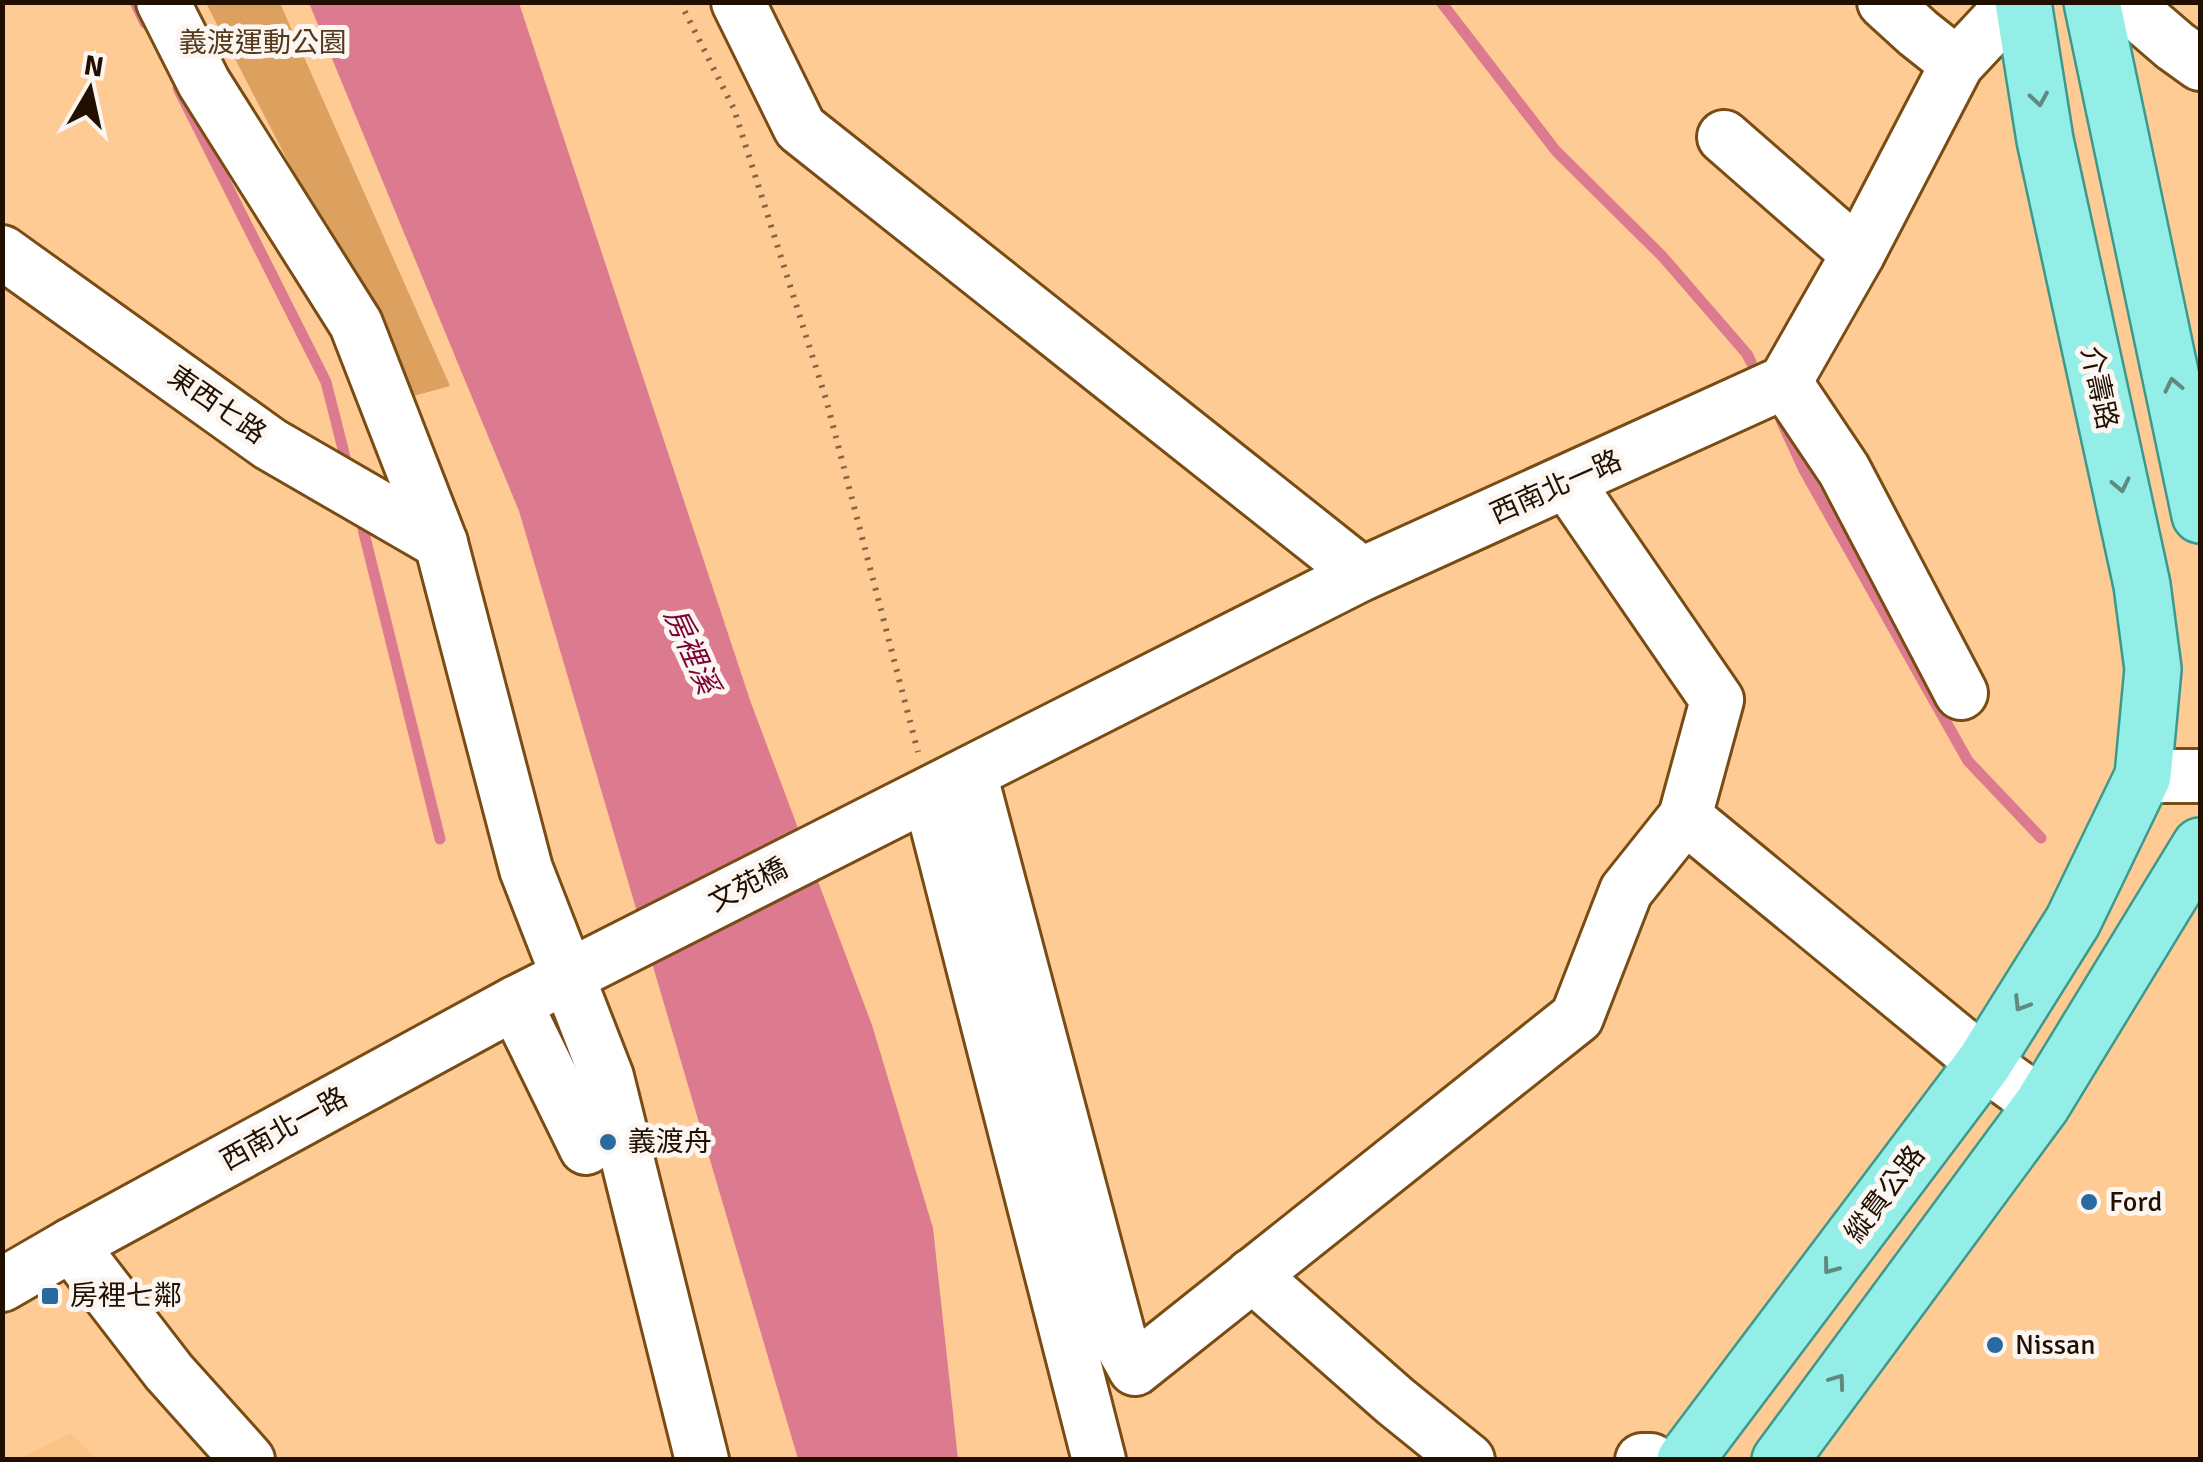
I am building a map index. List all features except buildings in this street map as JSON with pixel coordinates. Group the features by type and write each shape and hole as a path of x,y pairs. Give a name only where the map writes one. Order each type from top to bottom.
{"main road":[{"name":"介壽路","path":"2023,2 2045,140 2142,585 2154,669 2143,776"},
{"path":"2092,2 2200,515"},
{"name":"縱貫公路","path":"1684,1460 1984,1063 2073,921 2143,776"},
{"path":"1780,1460 2042,1105 2190,861"}],"street":[{"path":"163,2 204,83 356,324 440,543 526,870 607,1077 702,1460"},
{"path":"738,2 800,128 1362,574"},
{"path":"1884,2 1958,64"},
{"path":"1961,693 1844,470 1785,382 1958,64 2015,2"},
{"path":"2124,2 2200,64"},
{"path":"1724,137 1858,254"},
{"name":"東西七路","path":"2,252 270,444 440,543"},
{"name":"西南北一路","path":"950,783 1362,574 1785,382"},
{"path":"950,783 1121,1344 1135,1370 1576,1017 1626,891 1685,816 1717,700 1567,482"},
{"path":"2143,776 2200,776"},
{"path":"950,783 1099,1460"},
{"name":"文苑橋","path":"568,976 950,783"},
{"path":"1685,816 1984,1063 2042,1105"},
{"name":"西南北一路","path":"2,1285 568,976"},
{"path":"515,1003 586,1148"},
{"path":"71,1245 169,1372 248,1460"},
{"path":"1252,1275 1468,1460"},
{"path":"1642,1460 1651,1460"}],"path":[{"path":"680,2 734,109 950,783"}],"shaded area":[{"path":"71,1433 96,1459 18,1459"}],"green space":[{"name":"義渡運動公園","path":"206,3 280,3 450,386 410,397"}],"water":[{"name":"房裡溪","path":"309,3 519,3 751,703 872,1025 933,1228 958,1459 798,1459 519,511"}],"waterway":[{"path":"135,2 145,23"},
{"path":"1441,2 1556,151 1662,256 1751,362"},
{"path":"178,88 326,382 345,457"},
{"path":"1781,420 1804,470 1968,761 2041,838"},
{"path":"363,529 440,839"}],"place":[{"name":"義渡舟","path":"608,1142"},
{"name":"Ford","path":"2089,1202"},
{"name":"房裡七鄰","path":"50,1296"},
{"name":"Nissan","path":"1995,1345"}]}
